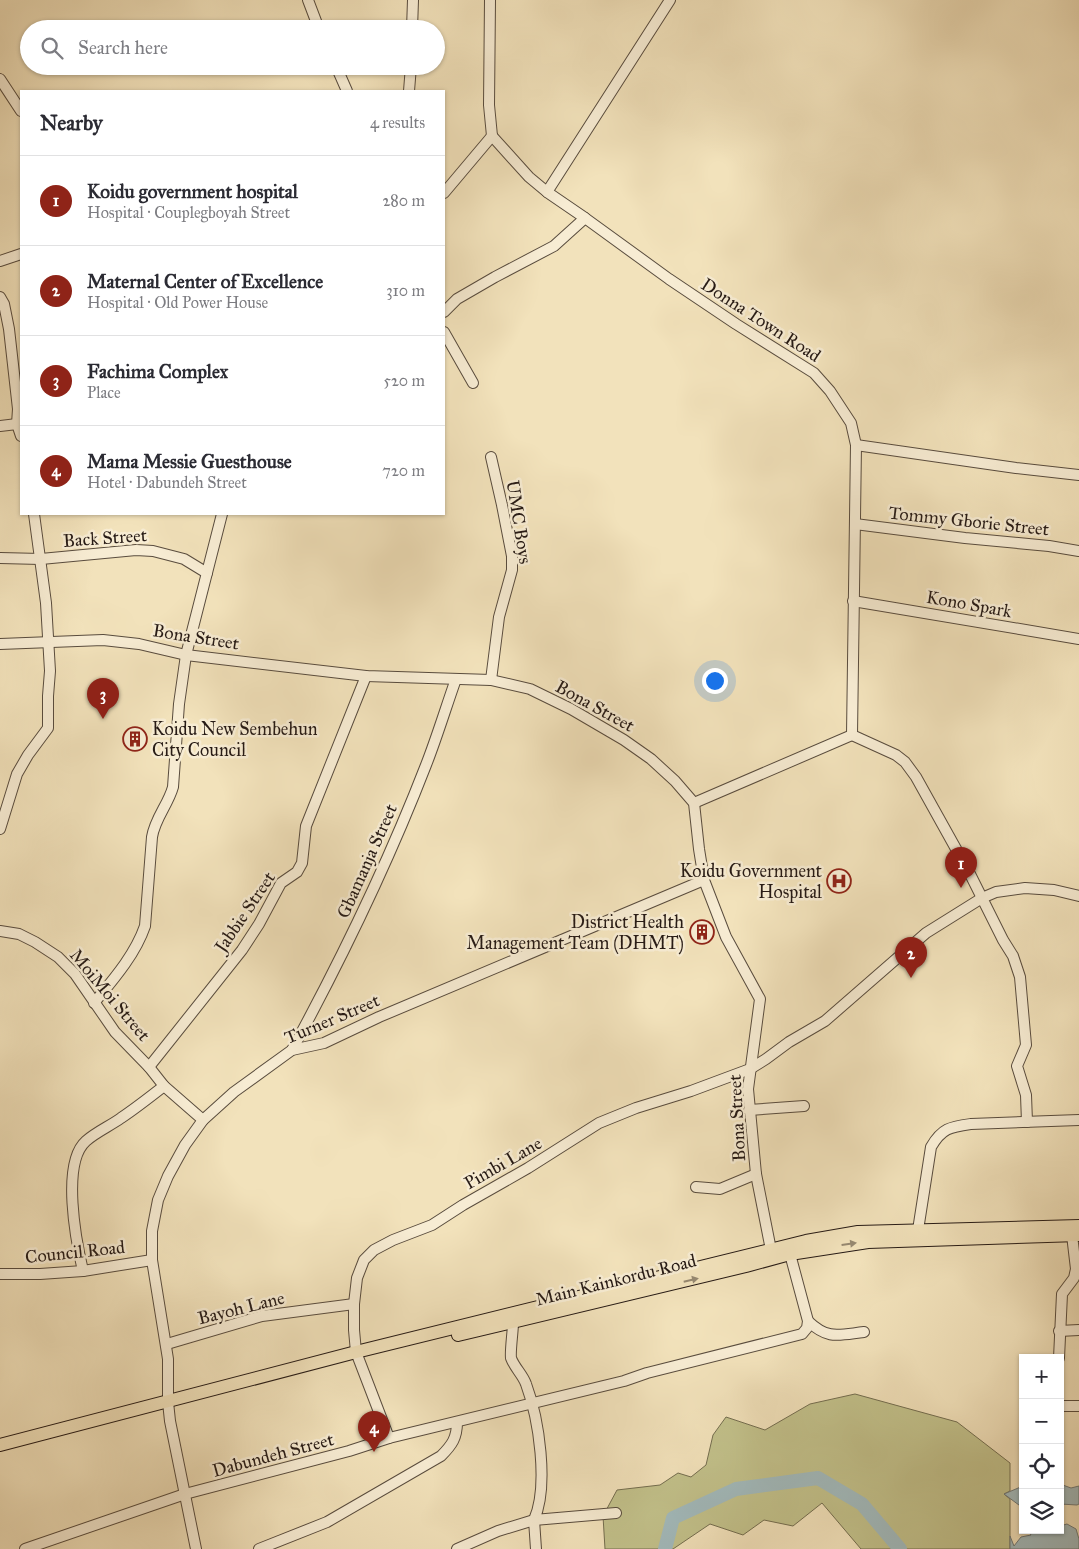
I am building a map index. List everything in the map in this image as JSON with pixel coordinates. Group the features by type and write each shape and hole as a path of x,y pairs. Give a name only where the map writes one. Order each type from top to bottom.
{"main road":[{"path":"772,1254 841,1234 919,1235 996,1232 1077,1232"},
{"name":"Main Kainkordu Road","path":"579,1301 745,1256 790,1254 851,1243 919,1235"},
{"name":"Main Kainkordu Road","path":"0,1445 168,1406 358,1356 772,1254"},
{"path":"0,1452 168,1406"}],"street":[{"path":"308,0 316,20"},
{"path":"412,20 413,0"},
{"path":"445,192 492,136 489,105 490,0"},
{"path":"547,192 670,0"},
{"path":"340,75 347,90"},
{"path":"409,90 410,75"},
{"path":"0,79 20,109"},
{"name":"Donna Town Road","path":"492,136 529,177 547,192 668,279 814,374 830,391 851,422 856,445 852,735"},
{"path":"445,309 457,299 488,281 554,246 585,218"},
{"path":"0,261 20,254"},
{"path":"0,297 4,304 9,329 20,409 17,424 20,433"},
{"path":"445,334 472,383"},
{"path":"0,426 17,424"},
{"path":"856,445 1079,475"},
{"name":"UMC Boys","path":"491,457 512,556 512,570 499,616 491,680"},
{"path":"0,829 17,774 28,754 48,728 50,671 46,603 34,515"},
{"path":"94,1003 115,978 140,940 145,926 154,825 169,799 173,787 179,704 186,655 222,515"},
{"name":"Tommy Gborie Street","path":"855,524 1079,550"},
{"name":"Back Street","path":"0,558 41,559 154,550 184,559 207,573"},
{"name":"Kono Spark","path":"853,601 1079,639"},
{"name":"Bona Street","path":"0,644 103,640 147,645 186,655 366,676 491,680 530,689 571,709 652,759 694,803 698,849 704,880 726,937 760,998 748,1089 756,1174 772,1254"},
{"name":"Jabbie Street","path":"150,1067 242,950 259,924 281,882 300,868 306,826 366,676"},
{"name":"Gbamanja Street","path":"292,1050 342,955 389,854 426,764 456,679"},
{"path":"694,803 852,735 896,754 905,762 938,815 1013,956 1020,977 1026,1045 1017,1066 1026,1095 1027,1122"},
{"name":"Turner Street","path":"196,1549 168,1406 168,1359 152,1260 152,1231 158,1200 168,1176 185,1145 203,1120 234,1092 292,1050 324,1043 378,1017 704,880"},
{"name":"Pimbi Lane","path":"389,1438 358,1356 354,1304 358,1278 364,1260 374,1250 393,1240 432,1225 599,1123 636,1108 691,1091 750,1068 766,1059 789,1042 825,1021 926,933 982,898 996,892 1025,888 1054,890 1079,896"},
{"name":"MoiMoi Street","path":"0,931 19,934 58,957 75,974 115,1032 150,1067 164,1086 203,1120"},
{"path":"83,1271 74,1219 73,1178 77,1153 85,1142 121,1119 164,1086"},
{"path":"749,1110 804,1106"},
{"path":"919,1235 930,1147 942,1131 955,1126 1079,1120"},
{"path":"696,1187 720,1189 756,1174"},
{"path":"1058,1354 1062,1294 1074,1278 1077,1232"},
{"path":"790,1254 808,1321 819,1331 829,1334 864,1332"},
{"name":"Council Road","path":"0,1274 83,1271 152,1260"},
{"name":"Bayoh Lane","path":"166,1344 262,1316 354,1304"},
{"path":"509,1319 511,1357 526,1385 540,1446 540,1493 538,1510 534,1520 536,1549"},
{"name":"Dabundeh Street","path":"25,1549 186,1494 330,1456 389,1438 624,1381 647,1373 802,1334 807,1328 808,1321"},
{"path":"1059,1331 1079,1330"},
{"path":"1064,1406 1079,1406"},
{"path":"259,1549 327,1522 440,1456 455,1440 457,1422"},
{"path":"457,1549 498,1531 534,1520 616,1513"}],"shaded area":[{"path":"855,1394 957,1422 1010,1463 1010,1491 1004,1494 1010,1499 1010,1549 861,1549 822,1503 793,1526 764,1520 743,1535 710,1524 673,1549 605,1549 603,1516 617,1490 660,1485 678,1473 691,1477 706,1465 713,1435 726,1417 765,1430 810,1404"}],"water":[{"path":"1064,1485 1071,1488 1079,1486 1079,1504 1064,1504"},
{"path":"1019,1488 1019,1505 1004,1494"},
{"path":"1067,1524 1076,1529 1079,1549 1010,1549 1010,1536 1014,1546 1021,1537 1030,1534 1064,1534 1064,1525"}],"waterway":[{"path":"665,1549 673,1518 736,1489 818,1478 862,1504 900,1549"}],"place":[{"name":"Fachima Complex","path":"103,719"},
{"name":"Koidu New Sembehun City Council","path":"135,739"},
{"name":"Koidu Government Hospital","path":"839,881"},
{"name":"Koidu government hospital","path":"961,888"},
{"name":"District Health Management Team (DHMT)","path":"702,932"},
{"name":"Maternal Center of Excellence","path":"911,978"},
{"name":"Mama Messie Guesthouse","path":"374,1452"}]}
